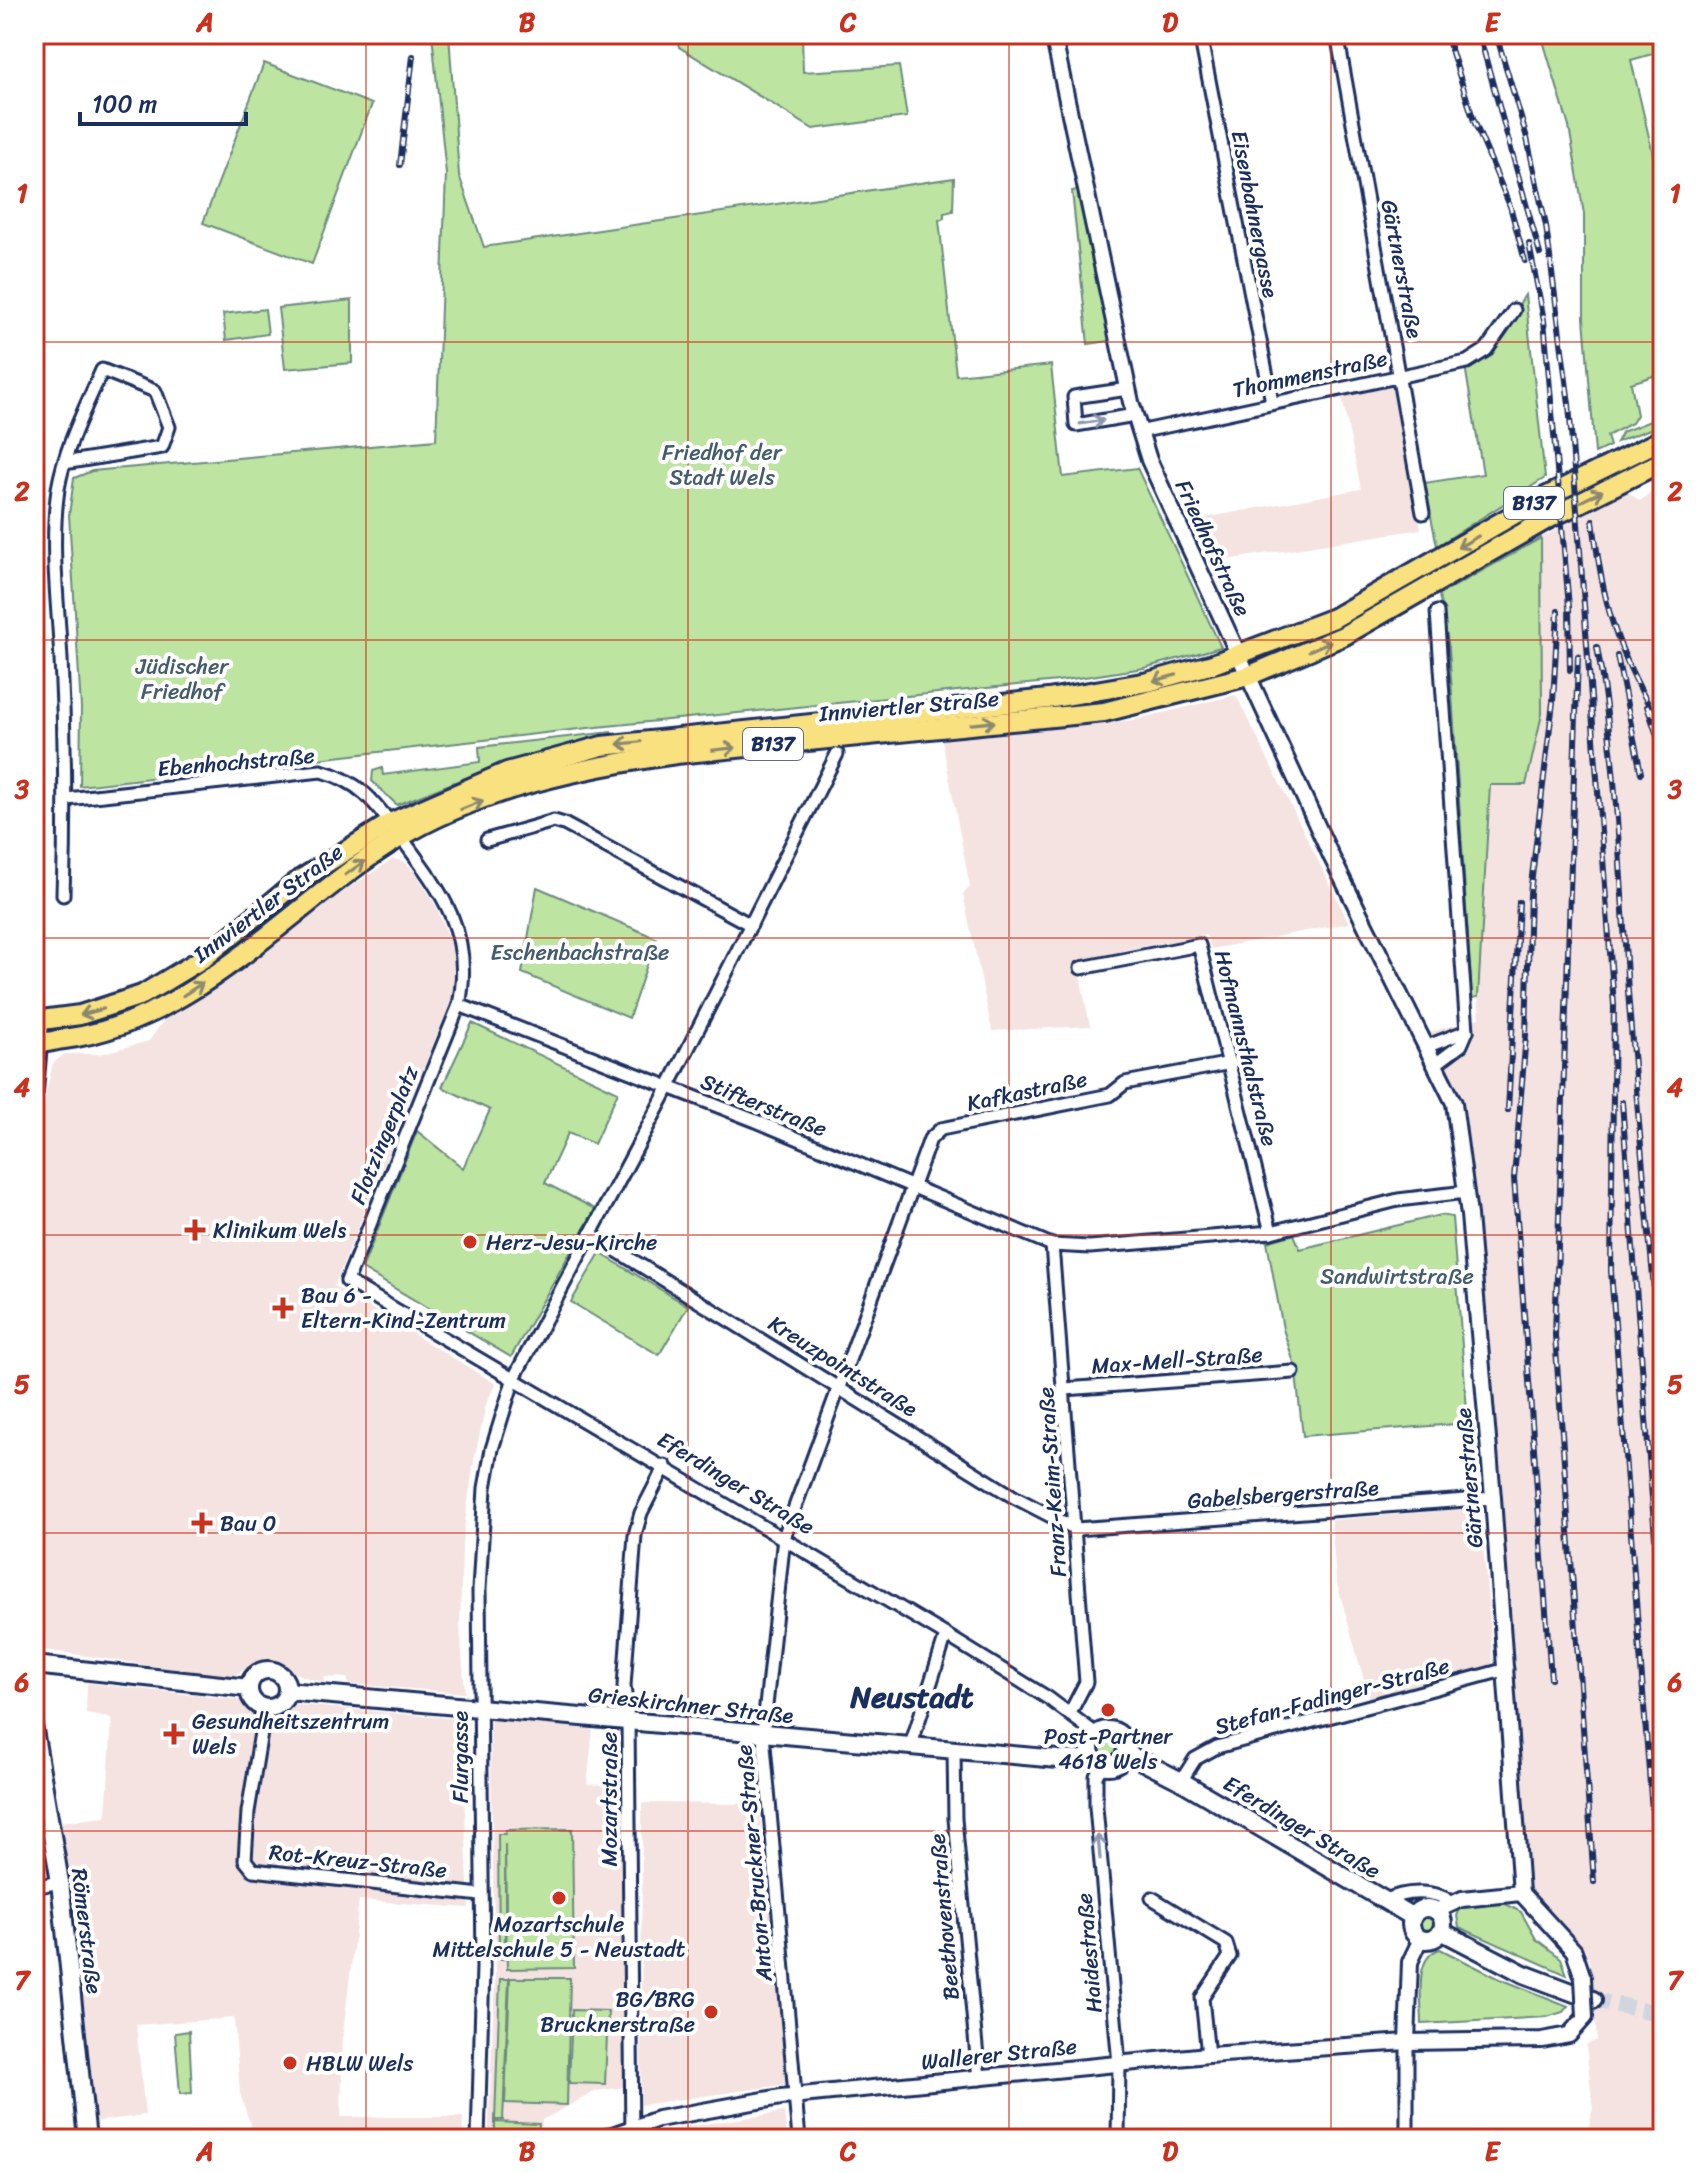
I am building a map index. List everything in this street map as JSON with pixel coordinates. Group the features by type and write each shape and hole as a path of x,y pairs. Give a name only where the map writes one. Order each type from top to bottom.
{"main road":[{"name":"Innviertler Straße","path":"37,1021 115,1005 154,988 205,957 298,881 507,772 602,746 1048,699 1148,682 1239,655 1374,598 1541,499 1663,439"},
{"name":"Innviertler Straße","path":"37,1044 123,1024 178,998 217,973 395,830 526,785 614,763 1104,712 1248,676 1369,623 1544,521 1663,461"},
{"path":"34,1091 37,1021"},
{"path":"34,1665 249,1688"},
{"path":"270,1670 285,1681 287,1691 274,1707 265,1708 255,1703 249,1688 253,1677 270,1670"},
{"name":"Grieskirchner Straße","path":"287,1691 910,1748 1097,1761"},
{"path":"1108,1729 1119,1733 1125,1742 1126,1753 1120,1762 1097,1761 1089,1748 1096,1734 1108,1729"},
{"name":"Römerstraße","path":"34,1730 38,1775 60,1882 87,2139"},
{"name":"Eferdinger Straße","path":"1126,1753 1181,1781 1413,1917"},
{"path":"1423,1909 1436,1911 1442,1920 1441,1931 1432,1939 1421,1939 1412,1930 1413,1917 1423,1909"},
{"path":"1441,1931 1524,1974 1593,2000"}],"street":[{"name":"Friedhofstraße","path":"1053,34 1128,389 1149,460 1332,858 1428,1046"},
{"name":"Eisenbahnergasse","path":"1200,34 1272,402"},
{"name":"Gärtnerstraße","path":"1337,34 1400,376 1416,488 1423,513"},
{"name":"Thommenstraße","path":"1139,432 1467,362 1486,350 1514,310"},
{"path":"63,895 67,799 54,521 64,463 102,370 155,391 169,427 162,447 64,463"},
{"path":"1128,389 1074,397 1076,425 1135,415"},
{"path":"1437,612 1467,1031 1461,1045 1437,1063"},
{"path":"514,1378 668,1088 837,754"},
{"name":"Ebenhochstraße","path":"67,799 321,771 359,786 433,878 459,933 463,987 459,1005"},
{"path":"487,840 554,821 564,824 751,925"},
{"name":"Hofmannsthalstraße","path":"1081,968 1199,945 1271,1232"},
{"name":"Stifterstraße","path":"459,1005 1052,1245"},
{"name":"Flotzingerplatz","path":"347,1281 459,1005"},
{"path":"1428,1046 1467,1031"},
{"name":"Gärtnerstraße","path":"1428,1046 1458,1120 1466,1192 1507,1669 1521,1893"},
{"name":"Kafkastraße","path":"838,1385 930,1139 941,1129 1110,1095 1130,1081 1231,1063"},
{"path":"1052,1245 1090,1247 1271,1232 1398,1200 1466,1192"},
{"name":"Kreuzpointstraße","path":"590,1234 838,1385 1014,1497 1076,1529"},
{"name":"Franz-Keim-Straße","path":"1052,1245 1086,1682 1070,1713"},
{"name":"Eferdinger Straße","path":"347,1281 784,1537 1070,1713 1096,1734"},
{"name":"Max-Mell-Straße","path":"1065,1389 1293,1372"},
{"name":"Flurgasse","path":"478,2139 483,1967 479,1590 485,1488 492,1449 514,1378"},
{"name":"Anton-Bruckner-Straße","path":"799,2139 763,1734 784,1537 838,1385"},
{"name":"Mozartstraße","path":"631,2132 628,1720 624,1686 635,1535 641,1513 665,1466"},
{"name":"Gabelsbergerstraße","path":"1076,1529 1493,1498"},
{"path":"910,1748 946,1635"},
{"name":"Stefan-Fadinger-Straße","path":"1181,1781 1195,1759 1217,1747 1507,1669"},
{"name":"Rot-Kreuz-Straße","path":"265,1708 248,1812 245,1860 253,1870 481,1895"},
{"name":"Beethovenstraße","path":"954,1750 955,1819 979,2079"},
{"name":"Haidestraße","path":"1097,1761 1096,1807 1119,2064 1118,2139"},
{"path":"34,1887 60,1882"},
{"path":"1384,1901 1396,1895 1439,1893 1451,1902"},
{"path":"1436,1911 1451,1902 1521,1893"},
{"name":"Wallerer Straße","path":"601,2139 793,2096 1208,2055 1407,2042 1557,2038 1575,2031 1585,2017 1583,1978 1574,1951 1521,1893"},
{"path":"1152,1898 1226,1943 1230,1956 1202,1998 1208,2055"},
{"path":"1407,2139 1410,1962 1421,1939"}],"shaded area":[{"path":"1395,382 1421,529 1220,561 1199,519 1361,489 1341,393"},
{"path":"1663,482 1663,2139 1586,2139 1593,2108 1586,2045 1597,2040 1590,1964 1585,1949 1530,1894 1465,1105 1430,1032 1480,1018 1478,997 1490,784 1539,608 1541,538 1627,491 1640,501"},
{"path":"1236,695 1349,923 1211,949 1206,935 1124,950 1078,965 1090,1026 992,1031 963,894 970,887 942,740 1134,720"},
{"name":"Klinikum Wels","path":"393,859 405,862 415,872 435,904 452,945 454,993 334,1286 496,1384 487,1401 474,1460 462,1543 460,1628 465,1693 349,1684 347,1678 325,1677 324,1682 297,1674 277,1660 265,1658 231,1677 45,1650 35,1641 34,1618 34,1174 35,1140 53,1063 65,1054 100,1054 149,1041 164,1020 213,989 327,902"},
{"path":"1480,1508 1493,1664 1369,1698 1336,1580 1331,1520"},
{"path":"87,1683 247,1701 261,1715 271,1716 289,1704 461,1719 469,1908 359,1900 343,2033 341,2117 463,2117 462,2139 255,2139 240,2093 234,2018 136,2025 145,2115 93,2122 58,1822 106,1817 112,1718 86,1714"},
{"name":"Mozartschule Mittelschule 5 - Neustadt","path":"490,1717 593,1730 587,1784 624,1786 624,2087 596,2091 542,2120 541,2139 488,2139 495,1976"},
{"path":"642,1803 759,1804 788,2084 641,2105"},
{"path":"784,2112 787,2139 637,2139 637,2134"}],"green space":[{"name":"Friedhof der Stadt Wels","path":"432,34 449,34 459,175 484,247 954,178 953,211 944,213 944,218 939,220 956,375 1051,365 1063,477 1137,468 1221,647 1144,668 1058,681 597,727 80,786 81,708 69,515 74,478 92,471 436,440 446,174"},
{"path":"676,34 802,34 803,72 899,66 907,117 813,129 679,47"},
{"path":"1541,34 1663,36 1663,51 1631,60 1663,197 1663,373 1631,383 1637,415 1632,423 1607,436 1610,446 1595,453 1584,318 1584,214 1569,127"},
{"path":"264,63 372,104 312,264 203,223"},
{"path":"1077,190 1110,341 1088,344 1072,191"},
{"path":"1525,295 1545,478 1437,546 1424,483 1483,474 1465,366 1485,357"},
{"path":"352,300 352,363 285,369 278,308"},
{"path":"265,309 268,334 226,340 223,314"},
{"path":"1663,416 1663,424 1616,442 1622,432"},
{"path":"1541,538 1542,714 1526,785 1490,785 1478,997 1472,998 1449,648 1439,595"},
{"path":"611,732 612,737 508,761 397,805 372,781 373,771 382,768 383,775 480,762 479,747"},
{"name":"Eschenbachstraße","path":"537,887 656,938 629,1018 522,973"},
{"path":"472,1023 618,1092 594,1144 568,1133 545,1183 595,1209 511,1357 362,1269 417,1131 463,1168 490,1110 442,1087"},
{"name":"Sandwirtstraße","path":"1440,1215 1452,1217 1468,1423 1303,1436 1295,1366 1283,1329 1267,1242 1294,1234 1300,1249"},
{"path":"600,1253 688,1306 659,1355 571,1302"},
{"path":"1104,1738 1112,1738 1117,1747 1115,1754 1104,1756 1099,1751 1099,1743"},
{"path":"572,1829 574,1968 507,1969 505,1844 505,1959 499,1959 498,1834 505,1834 506,1830"},
{"path":"1486,1900 1504,1903 1521,1912 1536,1939 1561,1958 1567,1975 1459,1927 1457,1916 1461,1906"},
{"path":"1427,1916 1436,1925 1427,1934 1418,1925"},
{"path":"1440,1949 1498,1978 1568,2006 1563,2012 1547,2017 1422,2024 1422,1970 1431,1954"},
{"path":"510,1978 570,1978 567,2105 505,2103"},
{"path":"500,1979 509,1979 503,2120 495,2120"},
{"path":"572,2010 608,2011 605,2084 569,2083"},
{"path":"189,2031 192,2093 180,2094 175,2033"},
{"path":"495,2122 539,2124 538,2139 495,2139"}],"tunnel":[{"path":"1593,2000 1663,2014"}],"railway":[{"path":"1446,34 1474,121 1510,206 1525,261"},
{"path":"1479,34 1540,254"},
{"path":"1496,34 1527,138 1546,226 1569,404 1614,1005 1611,1271 1663,1956"},
{"path":"400,165 413,56"},
{"path":"1529,244 1544,320 1569,607 1570,670"},
{"path":"1593,520 1612,622 1655,716"},
{"path":"1551,1679 1514,1178 1526,1035 1530,893 1553,702 1558,611"},
{"path":"1597,647 1613,775 1632,1041 1663,1391"},
{"path":"1578,656 1555,1335 1594,1882"},
{"path":"1617,656 1641,773"},
{"path":"1647,706 1663,753"},
{"path":"1508,1110 1519,902"},
{"path":"1622,1102 1663,1643"}],"place":[{"name":"Klinikum Wels","path":"195,1230"},
{"name":"Herz-Jesu-Kirche","path":"470,1242"},
{"name":"Bau 6 - Eltern-Kind-Zentrum","path":"283,1308"},
{"name":"Bau 0","path":"202,1523"},
{"name":"Post-Partner 4618 Wels","path":"1108,1710"},
{"name":"Gesundheitszentrum Wels","path":"174,1734"},
{"name":"Mozartschule Mittelschule 5 - Neustadt","path":"559,1898"},
{"name":"BG/BRG Brucknerstraße","path":"711,2012"},
{"name":"HBLW Wels","path":"290,2063"}],"district":[{"name":"Neustadt","path":"912,1697"}],"park label":[{"name":"Jüdischer Friedhof","path":"182,678"}]}
